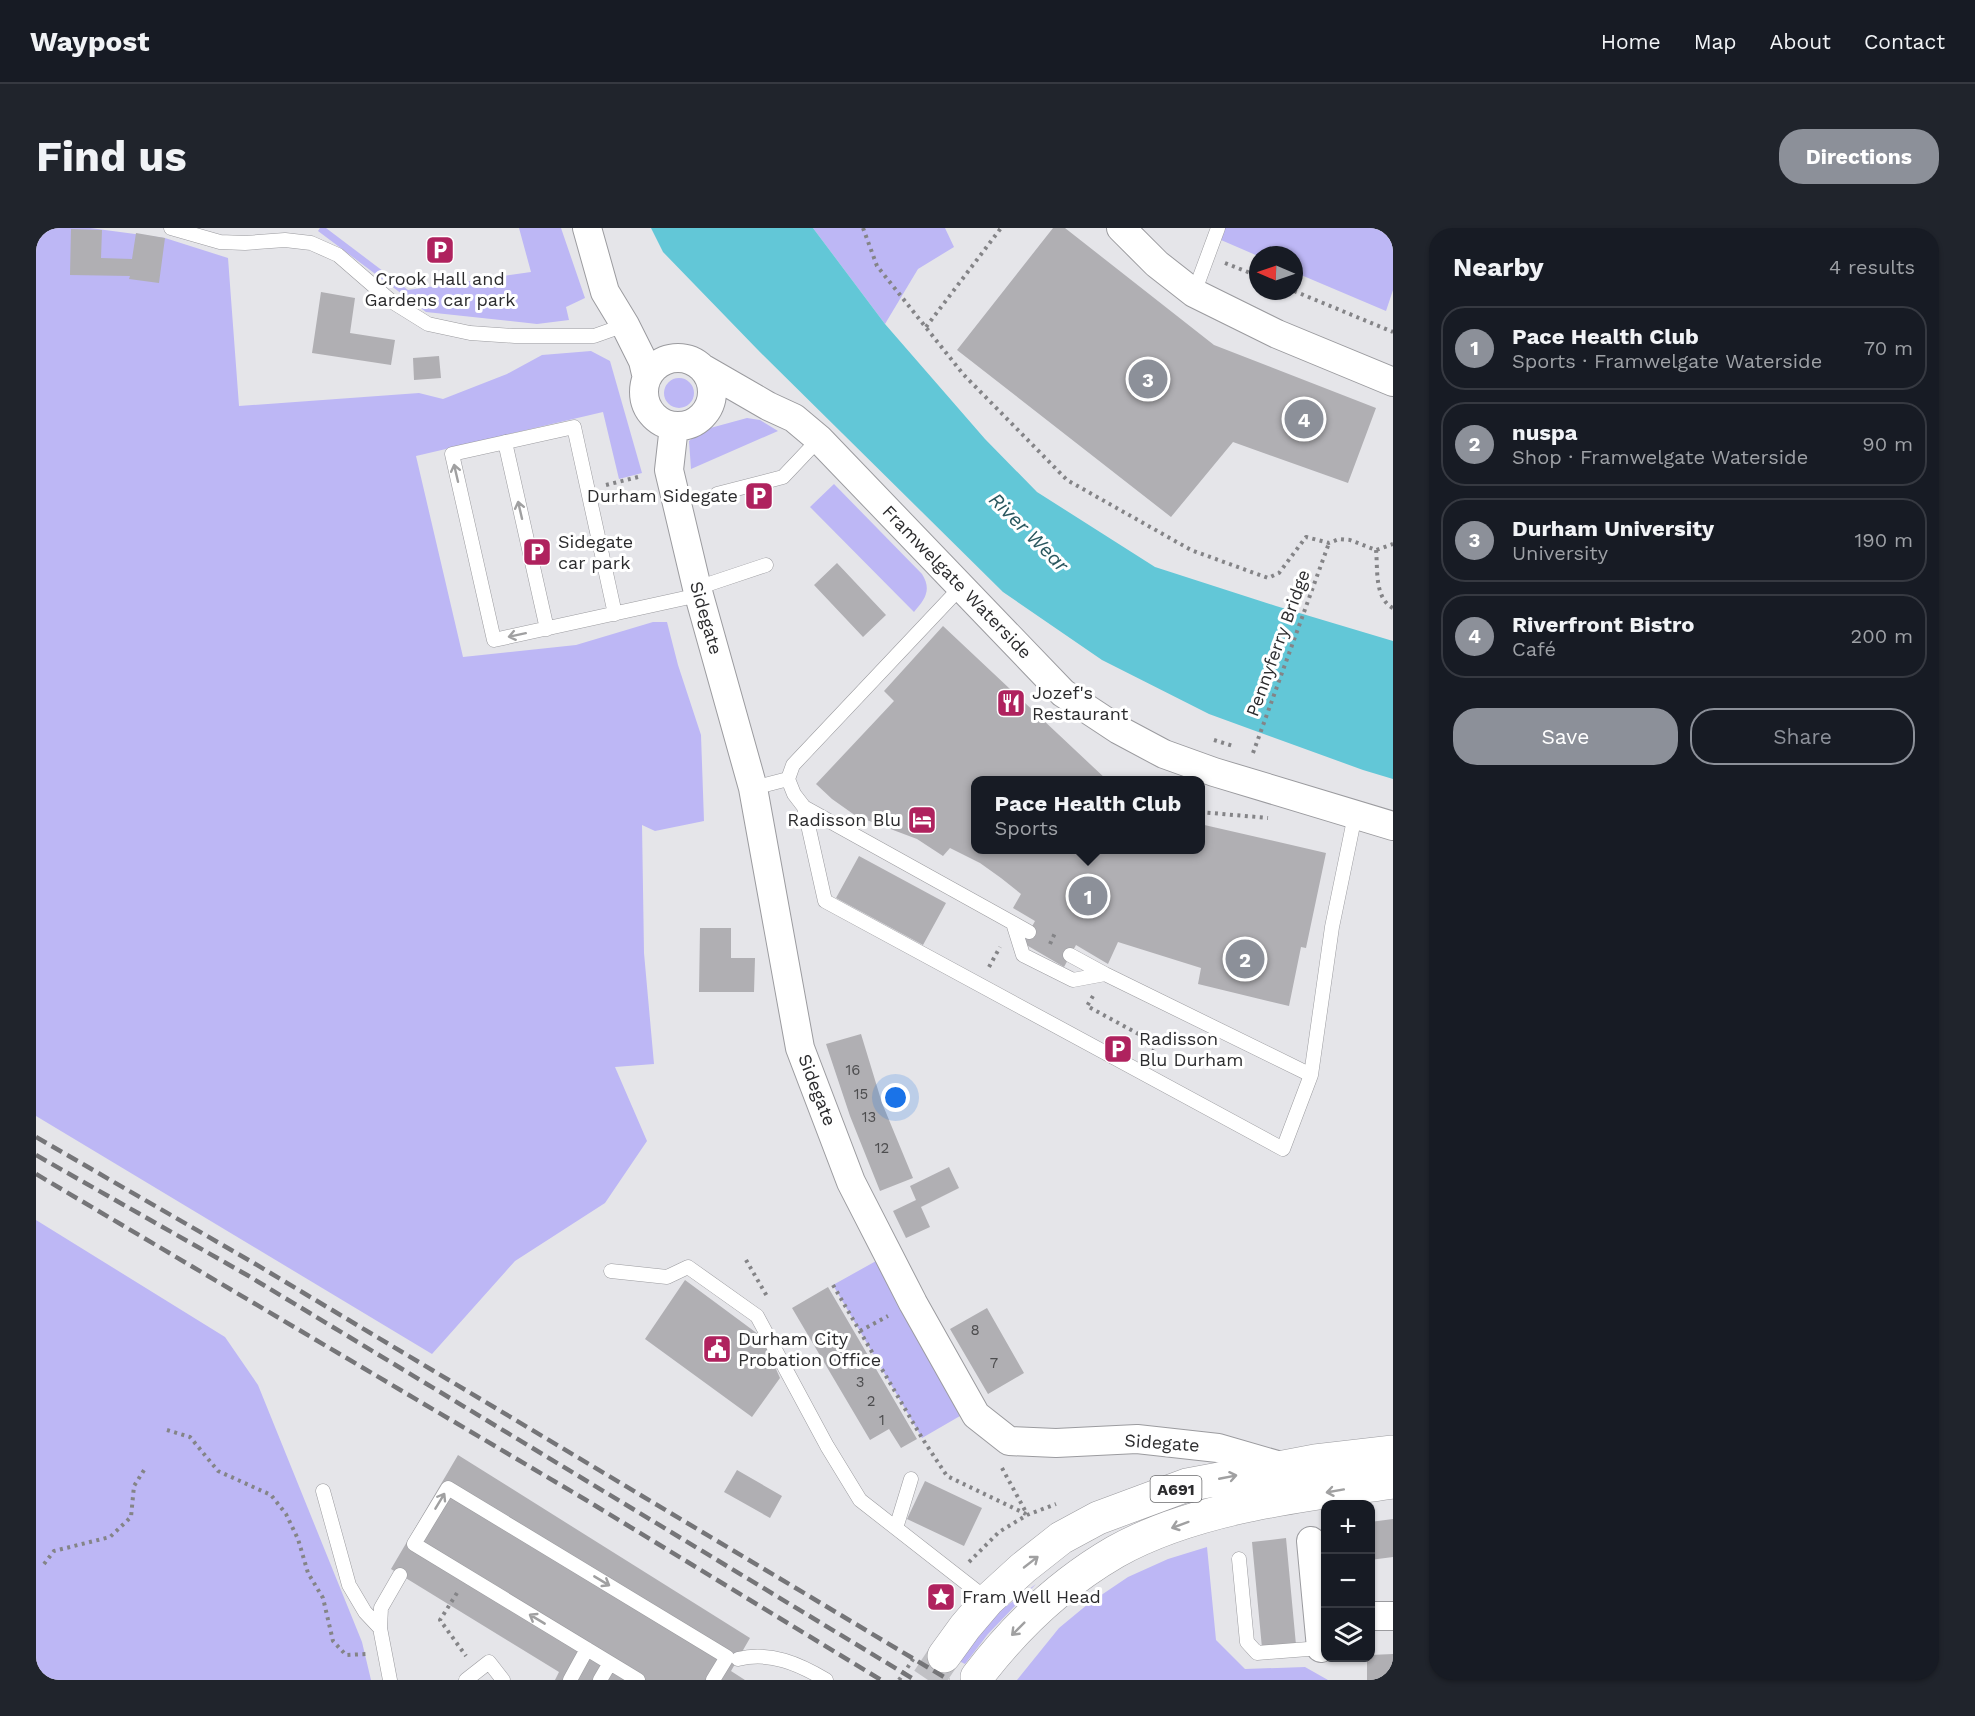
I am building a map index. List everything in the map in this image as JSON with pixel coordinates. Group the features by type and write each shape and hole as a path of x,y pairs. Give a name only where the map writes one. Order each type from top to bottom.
{"highway":[{"name":"A691","path":"944,1656 988,1600 1023,1568 1061,1538 1098,1518 1187,1485 1315,1461 1393,1452"},
{"name":"A691","path":"977,1677 1004,1643 1045,1602 1080,1574 1116,1552 1195,1519 1236,1508 1393,1482"}],"street":[{"path":"587,228 605,292 625,325 643,362 646,378 644,399 648,408 663,423 674,426 695,421 710,403 712,391 710,380 704,369 683,357 661,361 646,378"},
{"path":"1121,228 1157,264 1194,293 1277,334 1393,382"},
{"path":"625,325 672,358"},
{"name":"Framwelgate Waterside","path":"704,369 768,406 794,418 819,439 1063,693 1119,730 1164,754 1225,776 1393,826"},
{"name":"Framwelgate Waterside","path":"704,413 750,404 768,406"},
{"name":"Sidegate","path":"674,426 669,470 698,591 753,788 800,1048 851,1182 913,1303 976,1416 1009,1442 1056,1443 1137,1439 1218,1448 1284,1467"},
{"path":"1311,1541 1321,1609"},
{"path":"1375,1616 1393,1616"}],"lane":[{"path":"171,228 220,242 285,240 311,243 338,255 390,301 428,324 470,333 514,336 594,336 625,325"},
{"path":"1194,293 1218,228"},
{"path":"615,614 574,427 452,454 494,640 615,614 698,591 766,565"},
{"path":"717,494 783,477 819,439"},
{"path":"505,442 547,629"},
{"path":"960,588 793,765 788,779 794,794 804,807 1029,932"},
{"path":"753,788 788,779"},
{"path":"804,807 825,901 1284,1149 1311,1075 1332,927 1355,815"},
{"path":"1013,923 1023,955 1073,980 1105,974"},
{"path":"1070,955 1311,1075"},
{"path":"611,1271 667,1277 688,1268 757,1316 827,1446 860,1500 988,1600"},
{"path":"896,1528 911,1479"},
{"path":"638,1680 414,1544 448,1488 727,1657 713,1680"},
{"path":"323,1491 349,1586 365,1612 380,1628"},
{"path":"1239,1559 1247,1642 1257,1653 1321,1648"},
{"path":"390,1680 380,1628 381,1608 400,1575"},
{"path":"570,1680 587,1649"},
{"path":"738,1659 769,1656 804,1668 826,1680"},
{"path":"466,1680 489,1662 503,1680"},
{"path":"600,1680 610,1663"}],"path":[{"path":"863,228 877,266 963,374 1067,480 1182,546 1268,578 1279,573 1306,537 1329,543 1339,539 1350,540 1376,550 1393,544"},
{"path":"926,327 1001,228"},
{"path":"1208,256 1249,272"},
{"path":"1303,295 1393,332"},
{"path":"620,481 643,476"},
{"name":"Pennyferry Bridge","path":"1253,753 1329,543"},
{"path":"1376,550 1380,594 1393,608"},
{"path":"1050,944 1055,933"},
{"path":"1105,974 1087,1006 1157,1044 1142,1072"},
{"path":"833,1285 922,1438 947,1476 1027,1515"},
{"path":"860,1331 894,1313"},
{"path":"167,1430 190,1437 218,1471 271,1496 286,1514 298,1539 308,1573 323,1598 333,1641 346,1655 384,1653"},
{"path":"1000,1464 1027,1515"},
{"path":"44,1564 54,1551 110,1537 131,1518 134,1486 146,1467"},
{"path":"956,1575 999,1532 1027,1515 1065,1501"},
{"path":"449,1605 440,1620 477,1671"}],"shaded area":[{"path":"36,228 90,228 165,238 228,258 239,406 419,393 443,399 507,374 542,355 591,351 610,361 642,473 619,479 603,412 416,456 463,657 576,645 653,622 667,622 678,665 701,735 704,821 655,831 642,825 644,953 654,1064 615,1067 647,1141 605,1203 515,1261 432,1354 36,1116"},
{"path":"320,228 326,228 408,290 531,272 519,228 561,228 585,298 566,307 569,320 537,324 426,312 318,231"},
{"path":"813,228 945,228 954,247 918,269 885,324"},
{"path":"1225,228 1393,228 1393,290 1386,311 1303,276 1303,246 1249,246 1249,252 1221,240"},
{"path":"679,378 690,382 694,393 690,404 679,408 668,404 664,393 668,382"},
{"path":"747,418 760,420 778,431 691,469 689,441 703,430"},
{"path":"834,484 922,574 927,590 914,612 810,507"},
{"path":"36,1220 225,1337 258,1385 362,1642 371,1680 36,1680"},
{"path":"876,1261 960,1416 922,1438 833,1285"},
{"path":"1207,1547 1216,1640 1245,1669 1305,1667 1328,1680 1017,1680 1059,1628 1088,1604 1128,1577 1168,1559"},
{"path":"1036,1584 988,1634 965,1664 957,1660 1000,1611"}],"water":[{"name":"River Wear","path":"651,228 813,228 885,324 985,439 1037,492 1155,567 1393,641 1393,779 1209,714 1102,660 1003,592 758,350 663,252"}],"building":[{"path":"1053,228 1065,228 1214,345 1376,408 1348,483 1233,442 1171,517 957,350"},
{"path":"71,229 102,230 101,258 132,259 136,233 165,238 159,283 129,279 130,276 70,275"},
{"path":"321,292 355,298 350,333 395,340 391,365 312,353"},
{"path":"439,356 441,378 414,380 413,358"},
{"path":"837,563 886,615 863,637 814,585"},
{"name":"Radisson Blu","path":"943,626 1103,776 971,776 971,854 1205,854 1205,825 1326,853 1306,948 1301,947 1289,1006 1198,984 1201,968 1118,942 1108,964 1076,945 1064,967 1023,943 1035,921 1013,908 1021,894 1001,878 980,863 950,848 943,856 917,839 856,816 832,799 816,784 894,701 884,691"},
{"path":"859,856 946,903 923,945 836,898"},
{"path":"700,928 731,928 731,958 755,958 754,992 699,992"},
{"path":"861,1034 882,1103 913,1178 880,1191 850,1116 826,1044"},
{"path":"949,1167 959,1188 921,1207 930,1227 906,1238 893,1211 916,1200 910,1186"},
{"path":"685,1280 762,1337 780,1378 752,1417 645,1339"},
{"path":"828,1287 917,1439 901,1448 889,1429 870,1440 792,1308"},
{"path":"987,1308 1024,1373 988,1394 950,1329"},
{"path":"458,1455 750,1638 731,1671 745,1680 555,1680 559,1672 391,1569"},
{"path":"737,1470 782,1496 770,1518 724,1492"},
{"path":"925,1481 982,1508 964,1546 907,1519"},
{"path":"1393,1519 1393,1557 1375,1559 1375,1521"},
{"path":"1286,1538 1296,1645 1262,1648 1252,1542"},
{"path":"1393,1654 1393,1680 1367,1680 1367,1662 1375,1662 1375,1655"}],"tunnel":[{"path":"928,1680 944,1656"}],"railway":[{"path":"36,1137 252,1262 949,1680"},
{"path":"36,1155 247,1275 915,1680"},
{"path":"36,1174 586,1500 881,1680"}],"place":[{"name":"Crook Hall and Gardens car park","path":"440,250"},
{"name":"Durham University","path":"1148,379"},
{"name":"Riverfront Bistro","path":"1304,419"},
{"name":"Durham Sidegate","path":"759,496"},
{"name":"Sidegate car park","path":"537,552"},
{"name":"Jozef's Restaurant","path":"1011,703"},
{"name":"Radisson Blu","path":"922,820"},
{"name":"Pace Health Club","path":"1088,896"},
{"name":"nuspa","path":"1245,959"},
{"name":"Radisson Blu Durham","path":"1118,1049"},
{"name":"Durham City Probation Office","path":"717,1349"},
{"name":"Fram Well Head","path":"941,1597"}]}
